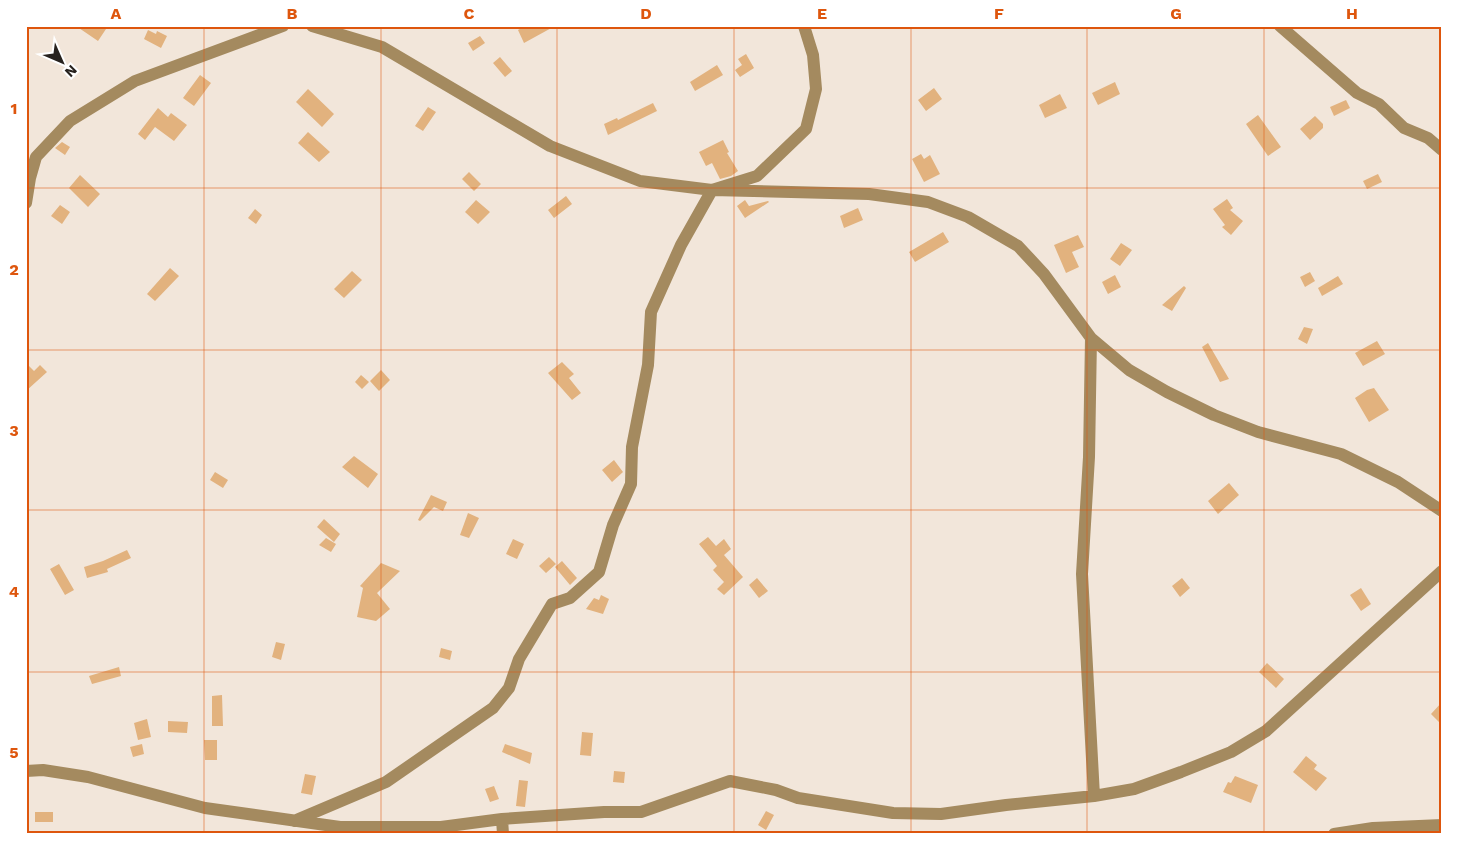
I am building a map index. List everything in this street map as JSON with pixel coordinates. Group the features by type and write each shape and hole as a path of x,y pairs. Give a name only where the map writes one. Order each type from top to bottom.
{"street":[{"path":"26,203 36,157 70,121 135,81 283,26"},
{"path":"312,26 382,47 550,146 640,181 712,190 869,194 928,202 968,217 1018,246 1044,274 1091,338 1129,370 1167,392 1214,415 1258,432 1341,454 1398,482 1442,511"},
{"path":"294,821 386,782 493,708 509,688 519,659 552,604 570,598 599,572 613,526 631,484 632,447 648,366 651,312 680,245 712,190 757,176 806,129 816,89 813,55 804,26"},
{"path":"1280,26 1357,93 1379,104 1404,128 1428,138 1442,150"},
{"path":"1091,338 1088,457 1082,574 1094,796"},
{"path":"26,771 43,770 88,777 205,808 340,827 441,827 502,819 604,812 642,812 730,781 776,790 798,798 893,813 941,814 1094,796 1134,789 1181,772 1231,752 1266,732 1442,571"},
{"path":"502,819 503,834"},
{"path":"1334,834 1373,828 1442,825"}],"building":[{"path":"76,26 108,26 98,41"},
{"path":"525,26 555,26 524,43 518,30"},
{"path":"148,30 156,34 157,31 167,36 161,48 144,39"},
{"path":"480,36 485,43 473,51 468,43"},
{"path":"746,54 754,68 740,77 735,70 742,65 738,59"},
{"path":"500,57 512,71 505,77 493,63"},
{"path":"717,65 723,75 695,91 690,82"},
{"path":"200,75 211,83 194,106 183,98"},
{"path":"1115,82 1120,94 1098,105 1092,93"},
{"path":"934,88 942,99 926,111 918,100"},
{"path":"308,89 334,114 322,127 296,102"},
{"path":"1060,94 1067,108 1045,118 1039,105"},
{"path":"1346,100 1350,108 1334,116 1330,107"},
{"path":"653,103 657,111 608,135 604,124 617,118 618,120"},
{"path":"428,107 436,112 423,131 415,126"},
{"path":"158,108 168,117 171,113 187,125 174,141 155,127 145,140 138,134"},
{"path":"1258,115 1281,147 1268,156 1246,124"},
{"path":"1315,116 1323,124 1323,128 1310,140 1300,129"},
{"path":"308,132 330,152 319,162 298,143"},
{"path":"723,140 729,152 727,153 738,171 731,176 720,179 712,163 706,166 699,152"},
{"path":"62,142 70,147 65,155 55,148"},
{"path":"921,154 924,159 930,155 940,174 924,182 912,159"},
{"path":"469,172 481,184 474,191 462,179"},
{"path":"1378,174 1382,182 1367,189 1363,181"},
{"path":"80,175 100,194 88,207 69,188"},
{"path":"566,196 572,204 554,218 548,210"},
{"path":"1227,199 1233,208 1230,210 1243,221 1231,235 1222,227 1225,225 1213,209"},
{"path":"476,200 490,212 478,224 465,212"},
{"path":"745,200 749,206 769,202 745,218 737,206"},
{"path":"60,205 70,212 62,224 51,216"},
{"path":"858,208 863,220 844,228 840,216"},
{"path":"255,209 262,215 256,224 248,218"},
{"path":"943,232 949,242 915,262 909,252"},
{"path":"1078,235 1084,247 1072,252 1079,267 1066,273 1054,245"},
{"path":"1121,243 1132,250 1120,266 1110,259"},
{"path":"170,268 179,276 155,301 147,294"},
{"path":"352,271 362,280 344,298 334,289"},
{"path":"1310,272 1315,281 1305,287 1300,277"},
{"path":"1115,275 1121,287 1108,294 1102,282"},
{"path":"1338,276 1343,284 1322,296 1318,288"},
{"path":"1184,286 1186,288 1172,311 1162,305"},
{"path":"1304,327 1313,329 1307,344 1298,339"},
{"path":"1377,341 1385,354 1363,366 1355,353"},
{"path":"1208,343 1229,379 1220,382 1202,347"},
{"path":"562,362 574,374 569,378 581,393 572,400 548,373"},
{"path":"26,363 34,371 40,365 47,372 26,391"},
{"path":"381,370 390,380 379,391 370,381"},
{"path":"361,375 369,382 362,389 355,382"},
{"path":"1374,388 1389,410 1369,422 1355,398"},
{"path":"354,456 378,474 368,488 342,467"},
{"path":"614,460 623,472 612,482 602,470"},
{"path":"215,472 228,480 223,488 210,480"},
{"path":"1229,483 1239,495 1218,514 1208,501"},
{"path":"431,495 447,502 443,511 434,507 420,521 418,520"},
{"path":"468,513 479,518 469,538 460,535"},
{"path":"324,519 340,534 334,542 317,527"},
{"path":"708,537 716,546 724,539 731,549 724,555 743,577 724,595 717,589 724,582 713,570 717,566 699,544"},
{"path":"326,538 336,544 331,552 319,545"},
{"path":"513,539 524,544 517,559 506,554"},
{"path":"127,550 131,558 107,569 108,572 87,578 84,567"},
{"path":"549,557 556,564 546,573 539,566"},
{"path":"562,561 577,578 570,585 555,567"},
{"path":"381,563 400,571 377,593 390,609 376,621 357,617 363,588 360,586"},
{"path":"59,564 74,590 65,595 50,569"},
{"path":"757,578 768,591 759,598 749,585"},
{"path":"1182,578 1190,588 1180,597 1172,586"},
{"path":"1361,588 1371,604 1361,611 1350,595"},
{"path":"601,595 609,599 603,614 586,609 594,598 599,600"},
{"path":"276,642 285,644 281,660 272,657"},
{"path":"441,648 452,651 450,660 439,657"},
{"path":"1267,663 1284,679 1276,688 1259,672"},
{"path":"119,667 121,676 92,684 89,676"},
{"path":"222,695 223,726 212,726 212,696"},
{"path":"1442,702 1442,725 1431,714"},
{"path":"147,719 151,737 138,740 134,723"},
{"path":"168,721 188,722 187,733 168,732"},
{"path":"582,732 593,733 591,756 580,755"},
{"path":"204,740 217,740 217,760 205,760"},
{"path":"142,744 144,754 133,757 130,747"},
{"path":"505,744 532,753 530,764 502,752"},
{"path":"1306,756 1317,765 1314,769 1327,778 1316,791 1293,772"},
{"path":"614,771 625,772 624,783 613,782"},
{"path":"305,774 316,776 312,795 301,793"},
{"path":"1235,776 1258,785 1251,803 1223,792 1228,782 1231,783"},
{"path":"519,780 528,781 525,807 516,806"},
{"path":"494,786 499,799 490,802 485,789"},
{"path":"766,811 774,815 766,830 758,825"},
{"path":"35,812 53,812 53,822 35,822"}]}
